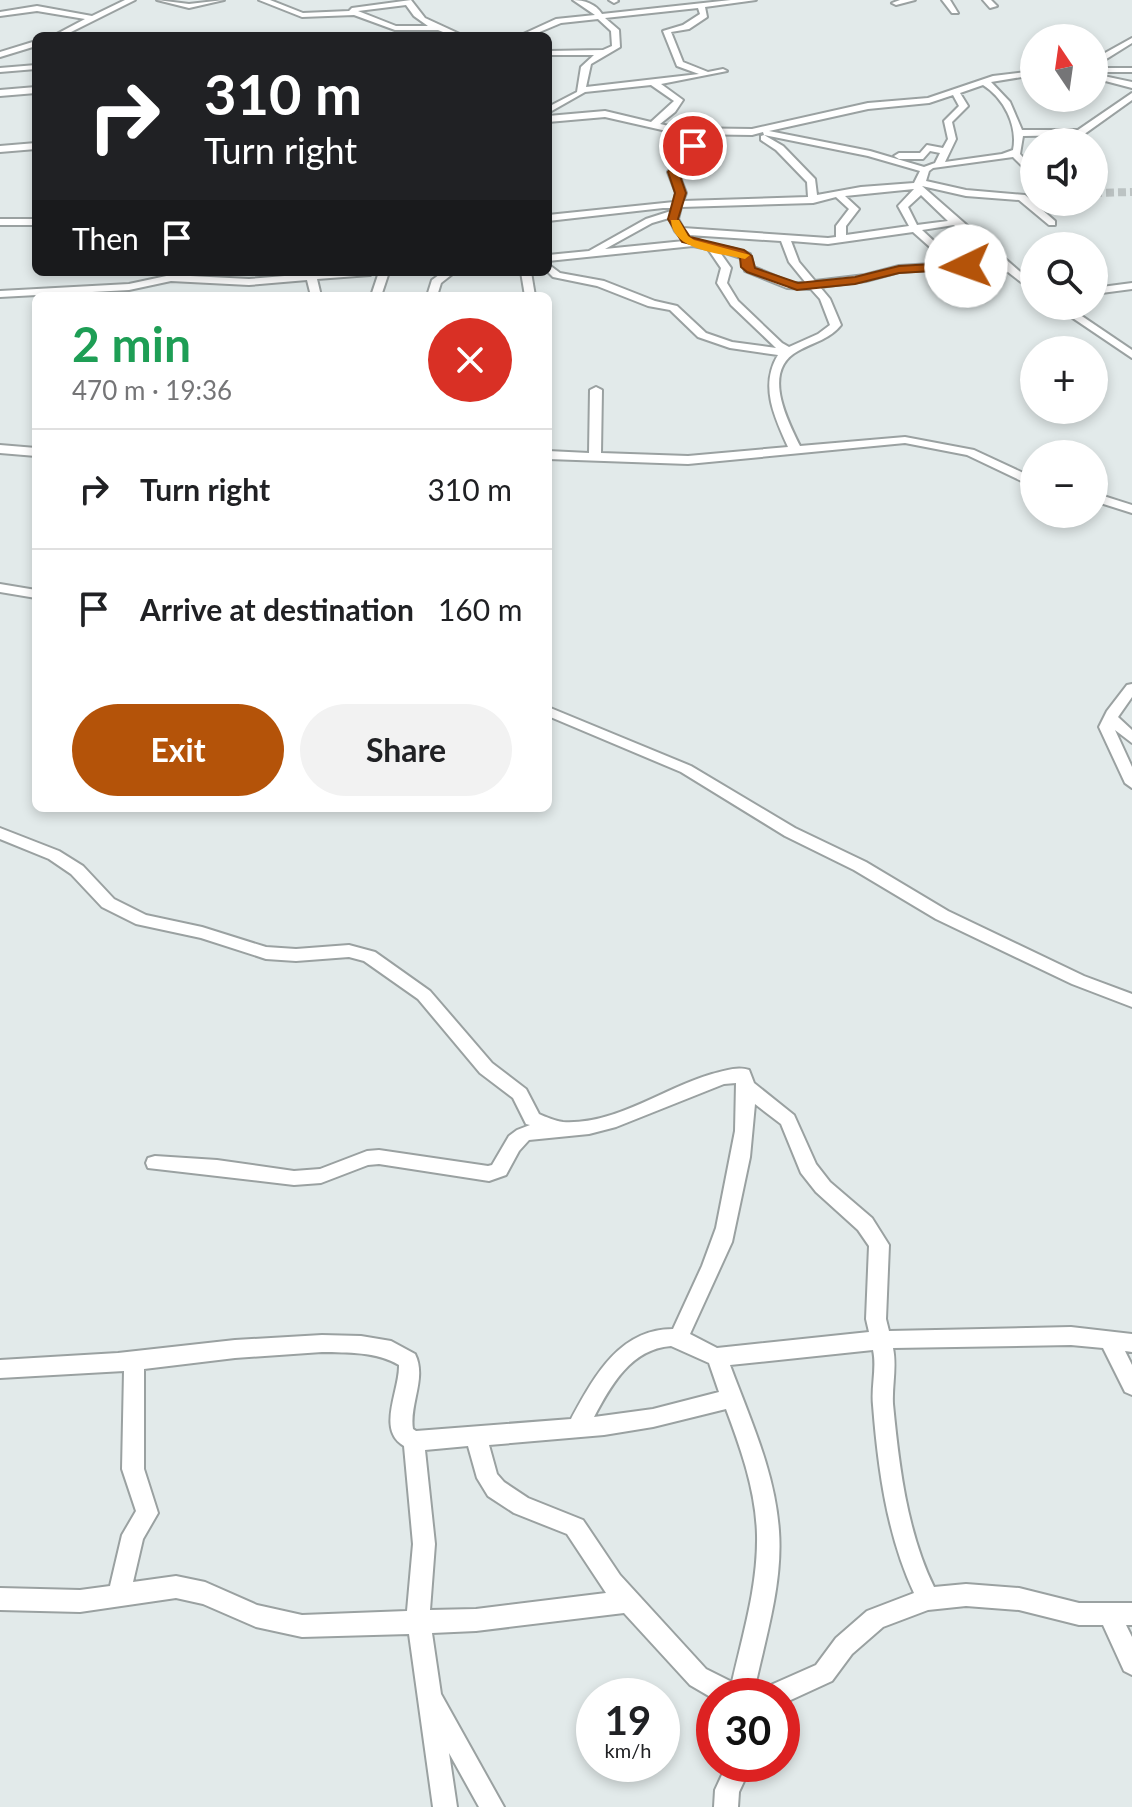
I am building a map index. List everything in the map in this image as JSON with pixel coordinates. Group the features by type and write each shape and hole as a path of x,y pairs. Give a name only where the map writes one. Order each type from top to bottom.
{"street":[{"path":"66,32 131,0"},
{"path":"161,0 189,6 220,0"},
{"path":"263,0 302,15 407,1 413,13 435,28 448,32"},
{"path":"361,0 373,7"},
{"path":"577,0 596,10 598,16 616,31 616,47 587,63 582,71 582,92"},
{"path":"531,32 552,22 752,0"},
{"path":"896,3 911,0"},
{"path":"946,0 955,11"},
{"path":"0,14 50,7 95,19"},
{"path":"701,7 704,15 686,27 667,31 680,64 711,74"},
{"path":"338,12 358,13 397,28 435,28"},
{"path":"1108,55 1131,41"},
{"path":"0,55 32,44"},
{"path":"552,53 603,52"},
{"path":"0,70 32,67"},
{"path":"1108,71 1132,70"},
{"path":"552,108 582,92 723,71"},
{"path":"755,132 868,106 929,100 984,82 1020,76"},
{"path":"1108,76 1132,85"},
{"path":"0,84 32,81"},
{"path":"984,82 1000,92 1020,138 1015,154"},
{"path":"653,83 679,100 653,125"},
{"path":"0,93 32,90"},
{"path":"582,92 627,117"},
{"path":"939,164 952,139 948,121 964,106 955,92"},
{"path":"1089,128 1132,96"},
{"path":"552,119 598,114 627,117 673,130 755,132 870,154 925,170 939,164 1015,154"},
{"path":"673,130 695,149 673,172 681,192 674,209 680,231 693,243"},
{"path":"755,132 783,148 794,167 813,183 813,200"},
{"path":"0,149 32,146"},
{"path":"870,154 920,156 927,148 946,151"},
{"path":"1015,154 1020,160"},
{"path":"925,170 919,187 903,206 914,229 933,245 1009,269"},
{"path":"552,218 735,202 813,200 870,189 919,187 1020,197"},
{"path":"919,187 976,237 978,244 1020,278"},
{"path":"839,195 854,209 841,226 841,239"},
{"path":"735,202 736,223"},
{"path":"578,256 600,248 674,209"},
{"path":"1044,216 1052,223"},
{"path":"680,231 736,223 785,237 841,239 935,228 953,220"},
{"path":"0,222 32,222"},
{"path":"785,237 788,252 826,301 835,327 787,352 774,369 775,397 795,449"},
{"path":"552,258 693,243 740,253 746,256 749,269 791,286 855,280 899,269 973,264 962,253"},
{"path":"712,248 726,268 722,283 739,310 753,319 770,341 787,352"},
{"path":"552,271 557,275 600,283 649,303 673,308 702,335 730,345 787,352"},
{"path":"37,292 129,287 171,278 235,282 284,276"},
{"path":"302,276 322,276"},
{"path":"433,292 434,285 445,276"},
{"path":"311,277 315,292"},
{"path":"1108,289 1132,286"},
{"path":"0,294 32,292"},
{"path":"1081,320 1132,355"},
{"path":"595,456 596,390"},
{"path":"552,455 688,460 884,440 924,441 977,454 1020,476"},
{"path":"0,449 32,452"},
{"path":"1108,501 1132,509"},
{"path":"0,588 32,593"},
{"path":"1132,688 1110,718 1107,732 1132,783"},
{"path":"552,713 686,769 790,832 860,866 942,915 1078,980 1132,1001"},
{"path":"1110,718 1132,738"},
{"path":"0,833 54,855 84,876 108,903 142,920 202,933 266,953 296,955 349,951 369,956 424,995 486,1068 520,1094 532,1119 563,1130"},
{"path":"155,1163 217,1167 294,1178 321,1176 367,1158 379,1157 489,1174 499,1170 514,1142 521,1136 620,1119 724,1078 743,1075 746,1087 742,1142 721,1242 678,1339"},
{"path":"746,1087 788,1120 808,1168 823,1187 872,1231 880,1255 875,1300 886,1362 883,1405 901,1529 911,1563 928,1599"},
{"path":"577,1429 597,1390 616,1366 635,1348 658,1339 678,1339 717,1357 881,1340 1071,1336 1132,1343"},
{"path":"1110,1342 1132,1386"},
{"path":"0,1369 134,1361 270,1345 357,1345 397,1351 405,1355 410,1368 401,1431 414,1441 577,1429 653,1418 731,1398"},
{"path":"717,1357 746,1432 759,1479 768,1532 763,1590 744,1678"},
{"path":"119,1596 129,1547 147,1513 133,1469 134,1361"},
{"path":"473,1436 479,1445 488,1478 496,1489 522,1506 575,1527 612,1583 700,1678"},
{"path":"414,1441 424,1544 420,1623 445,1807"},
{"path":"0,1599 80,1601 176,1587 205,1593 256,1616 292,1625 420,1623 532,1614 628,1601"},
{"path":"800,1684 824,1673 844,1646 875,1619 928,1599 979,1596 1019,1599 1079,1614 1121,1614 1132,1663"},
{"path":"431,1696 492,1807"},
{"path":"726,1807 731,1782"}],"tunnel":[{"path":"1108,193 1132,192"}],"slow traffic":[{"path":"675,222 683,238 690,242 745,255"}],"route":[{"path":"693,146 694,151 673,172 681,193 673,219 686,240 740,253 746,256 747,267 751,270 791,286 812,286 866,278 899,269 966,266"}]}
